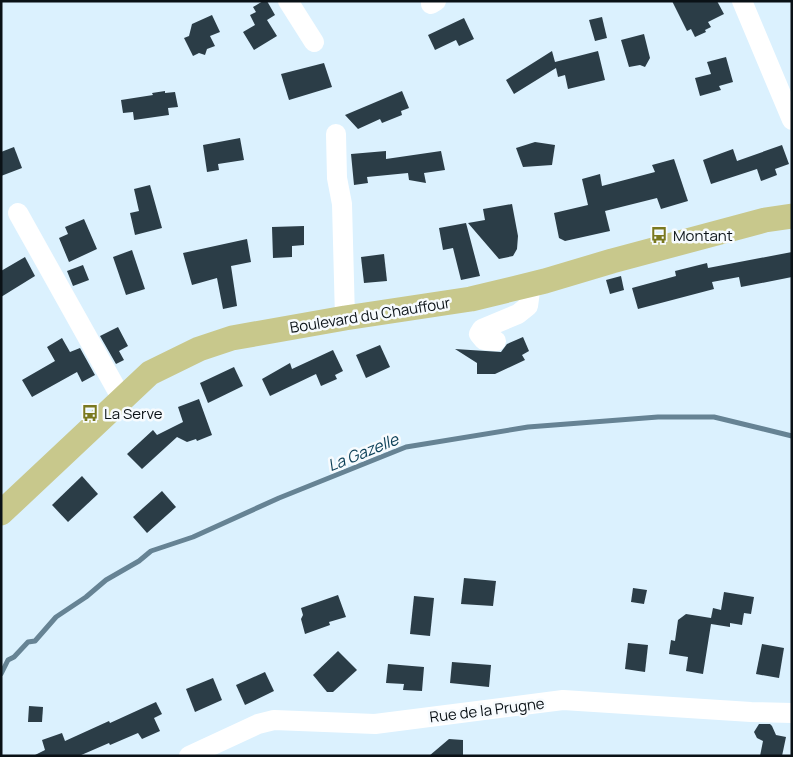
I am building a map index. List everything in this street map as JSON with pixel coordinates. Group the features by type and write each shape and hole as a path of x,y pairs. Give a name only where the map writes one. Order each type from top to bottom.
{"main road":[{"name":"Boulevard du Chauffour","path":"1,513 150,373 199,349 232,338 345,318 471,299 718,232 765,220 792,216"}],"street":[{"path":"288,1 314,42"},
{"path":"742,1 788,98 792,120"},
{"path":"336,134 337,178 342,204 345,318"},
{"path":"18,213 122,399"},
{"path":"496,341 484,340 479,334 482,328 518,314 528,306 531,284"},
{"name":"Rue de la Prugne","path":"189,756 258,724 274,720 375,724 563,700 751,712 792,712"}],"building":[{"path":"263,1 267,1 275,15 267,20 277,36 254,50 243,32 255,25 250,15 256,12 253,7"},
{"path":"672,1 717,1 724,14 708,22 711,27 705,30 706,32 695,37 691,29 687,31"},
{"path":"212,15 220,32 210,36 215,46 207,49 205,55 199,53 193,56 184,38 189,36 192,24"},
{"path":"602,17 607,38 595,41 589,20"},
{"path":"464,18 474,39 459,46 456,40 435,50 428,35"},
{"path":"644,34 650,58 645,67 640,65 629,67 621,40"},
{"path":"552,51 555,62 598,51 605,80 568,89 565,75 558,77 556,68 514,94 506,80"},
{"path":"726,57 733,82 719,86 721,90 700,96 695,78 711,74 707,62"},
{"path":"324,63 332,87 289,100 281,74"},
{"path":"165,91 165,93 175,92 178,107 168,108 169,115 134,120 133,112 123,113 121,100 153,95 152,93"},
{"path":"402,91 409,108 401,111 402,115 382,123 380,119 358,129 345,115"},
{"path":"240,138 244,160 218,164 219,170 207,172 203,145"},
{"path":"535,142 555,145 552,165 523,167 516,148"},
{"path":"782,145 789,164 775,169 777,175 761,181 757,169 711,184 703,160 733,149 737,161"},
{"path":"14,147 22,168 1,176 1,152"},
{"path":"386,151 386,159 441,151 445,170 424,173 426,183 409,180 408,173 367,177 368,183 354,185 351,154"},
{"path":"674,159 688,201 661,209 657,198 605,211 610,231 565,241 559,238 554,213 588,205 582,179 600,174 602,186 655,172 652,165"},
{"path":"150,185 162,228 135,235 130,213 139,211 134,189"},
{"path":"512,204 518,236 517,249 513,256 499,259 468,223 485,220 483,209"},
{"path":"84,219 97,249 69,262 59,238 68,234 65,227"},
{"path":"466,223 480,276 461,280 453,248 443,250 439,228"},
{"path":"304,226 304,245 292,246 292,257 273,258 272,227"},
{"path":"247,239 251,262 231,266 237,306 223,309 217,278 192,285 183,253"},
{"path":"132,250 145,289 126,295 113,257"},
{"path":"792,252 792,277 741,287 739,277 712,282 714,289 638,309 632,288 676,276 675,271 707,263 708,268"},
{"path":"384,254 387,281 364,283 361,257"},
{"path":"25,257 35,276 1,297 1,271"},
{"path":"83,265 89,280 73,286 67,271"},
{"path":"621,276 624,290 610,294 606,280"},
{"path":"118,327 128,346 119,351 124,360 116,364 100,336"},
{"path":"523,337 529,351 522,355 525,360 495,374 477,374 477,363 455,349 501,352 507,344"},
{"path":"62,338 70,352 80,348 95,375 82,382 77,372 32,397 22,380 55,361 47,347"},
{"path":"380,345 390,367 366,378 356,355"},
{"path":"333,350 343,371 335,375 337,379 321,386 316,374 270,396 262,379 290,363 292,369"},
{"path":"234,367 243,386 208,403 200,383"},
{"path":"199,399 212,435 197,441 196,439 187,442 177,437 142,469 127,454 153,430 157,435 183,422 178,407"},
{"path":"82,476 98,494 68,522 52,505"},
{"path":"162,491 176,507 147,533 133,517"},
{"path":"464,578 496,581 493,606 461,604"},
{"path":"633,588 647,590 644,604 631,602"},
{"path":"724,592 754,597 751,614 744,613 742,625 730,623 730,627 711,624 703,674 686,671 688,657 669,654 671,640 675,641 678,620 686,614 711,618 713,608 721,610"},
{"path":"338,595 346,617 329,622 330,625 305,634 301,619 303,615 301,608"},
{"path":"414,596 434,598 430,636 410,634"},
{"path":"628,643 648,645 645,672 625,669"},
{"path":"762,644 784,648 779,678 756,674"},
{"path":"338,651 357,670 333,692 327,692 313,675"},
{"path":"452,662 491,665 489,687 450,683"},
{"path":"388,664 424,667 422,691 403,690 404,684 386,683"},
{"path":"265,672 274,691 245,705 236,685"},
{"path":"213,678 222,700 195,712 186,689"},
{"path":"156,702 162,714 154,718 160,731 142,739 138,733 79,756 33,756 45,750 42,740 62,733 65,741"},
{"path":"29,706 43,707 42,722 28,722"},
{"path":"759,724 770,724 776,735 786,737 782,756 760,756 763,741 757,738 754,732"},
{"path":"449,739 463,740 463,756 429,756"}],"waterway":[{"name":"La Gazelle","path":"1,674 8,660 14,657 28,642 35,641 56,617 86,597 106,580 139,561 151,551 193,537 279,498 406,447 528,427 658,417 714,417 792,436"}],"place":[{"name":"Montant","path":"659,235"},
{"name":"La Serve","path":"90,413"}]}
